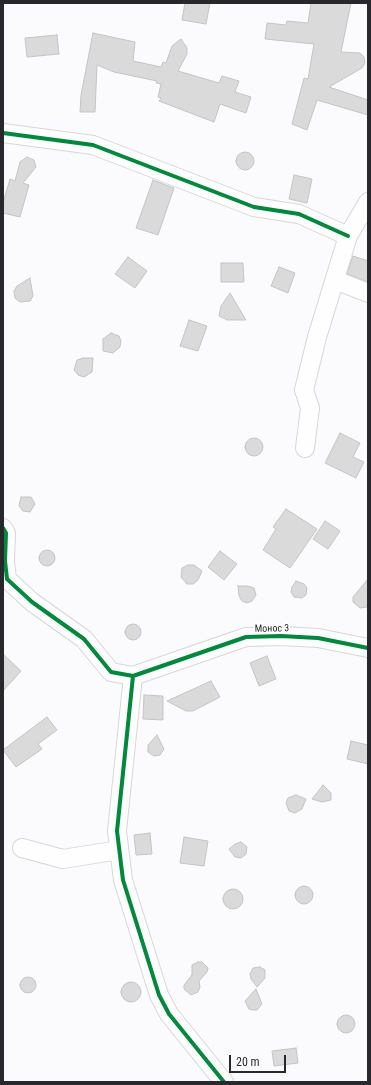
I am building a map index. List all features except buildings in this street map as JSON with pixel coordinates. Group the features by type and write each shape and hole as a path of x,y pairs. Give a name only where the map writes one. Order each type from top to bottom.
{"street":[{"path":"3,133 93,145 254,207 298,214 348,236"},
{"path":"305,448 310,408 304,390 317,338 348,236 368,202"},
{"path":"335,280 368,293"},
{"path":"3,528 6,533 5,561 7,579 32,602 84,640 111,672 133,676 117,831 123,880 159,995 169,1014 224,1082"},
{"name":"Монос 3","path":"133,676 246,637 281,636 318,638 368,648"},
{"path":"22,848 64,859 119,850"}],"cycle path":[{"path":"3,133 93,145 254,207 299,214 348,236"},
{"path":"3,528 6,533 5,561 7,579 32,602 84,639 111,672 133,676 246,637 281,636 318,638 368,648"},
{"path":"133,676 117,831 123,880 159,995 169,1014 224,1082"}]}
